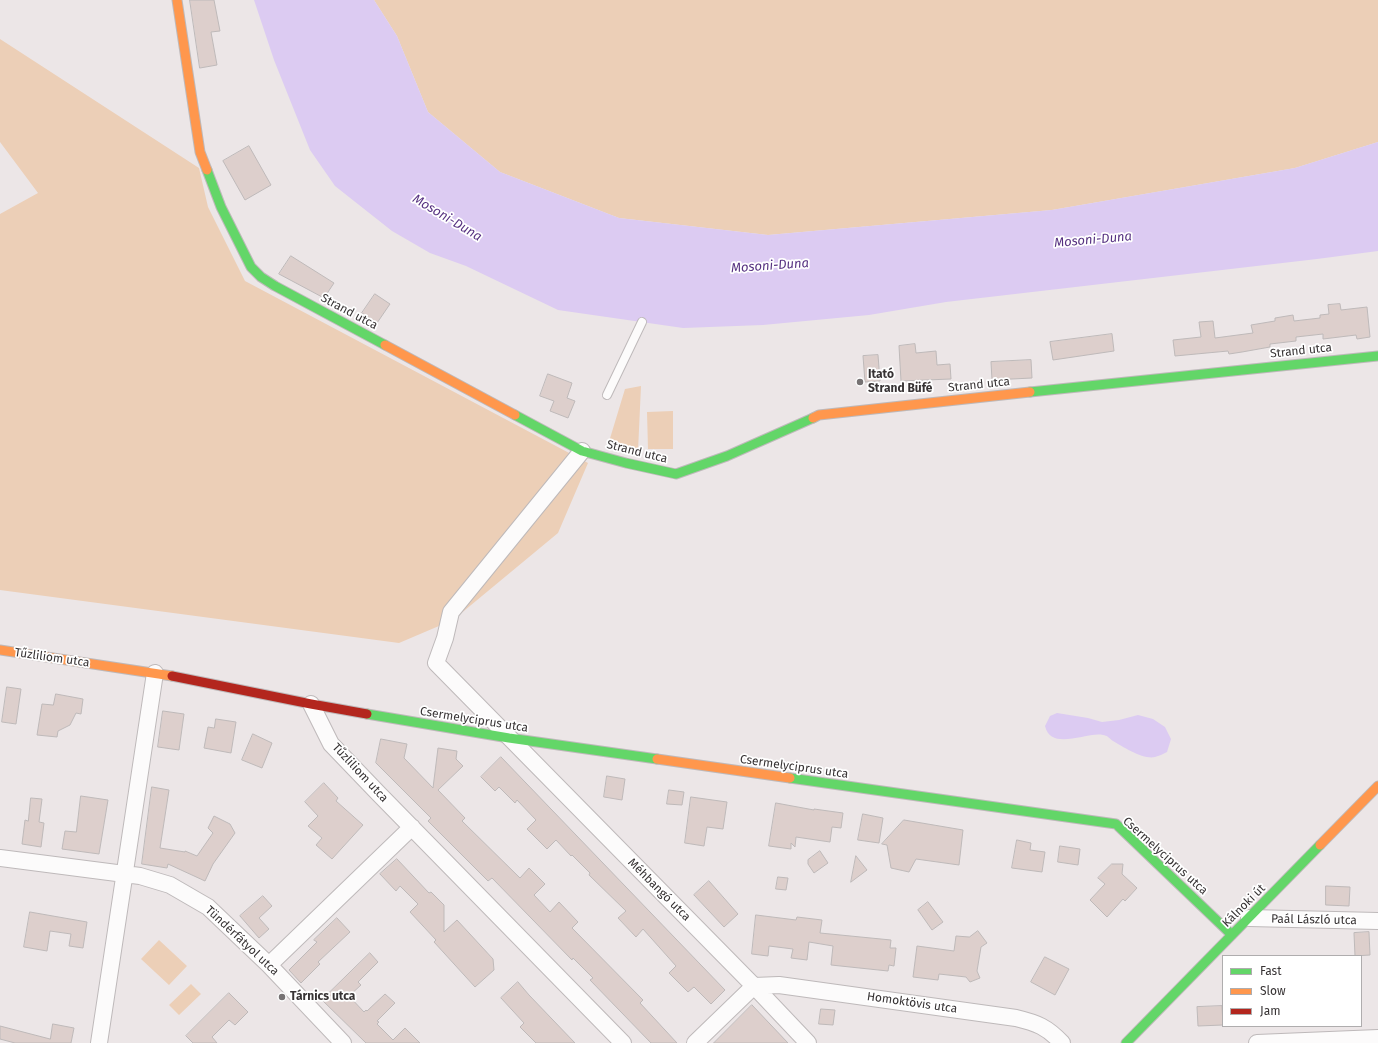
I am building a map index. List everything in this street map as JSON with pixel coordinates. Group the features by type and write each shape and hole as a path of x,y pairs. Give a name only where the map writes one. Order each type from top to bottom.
{"street":[{"name":"Strand utca","path":"178,0 200,152 221,207 251,267 260,277 275,286 582,451 676,474 727,456 819,415 978,397 1378,356"},
{"name":"Méhbangó utca","path":"582,451 451,612 445,638 436,663 754,986 808,1043"},
{"name":"Tűzliliom utca","path":"0,650 155,673 311,704 331,744 622,1043"},
{"path":"99,1043 155,673"},
{"name":"Csermelyciprus utca","path":"311,704 509,738 1116,824 1232,935"},
{"name":"Kálnoki út","path":"1133,1042 1232,935 1378,786"},
{"path":"269,965 412,827"},
{"name":"Tündérfátyol utca","path":"0,858 140,876 170,885 208,907 269,965 343,1043"},
{"name":"Paál László utca","path":"1249,918 1378,920"},
{"name":"Homoktövis utca","path":"754,986 779,984 1016,1018 1036,1023 1053,1034 1062,1043"},
{"path":"695,1043 754,986"},
{"path":"1257,1043 1378,1038"}],"lane":[{"path":"606,395 642,322"}],"shaded area":[{"path":"374,0 1378,0 1378,142 1295,168 1052,210 768,235 619,218 500,172 428,112 397,36"},
{"path":"0,39 199,168 208,207 245,281 588,463 558,533 453,620 399,643 0,590 0,214 38,193 0,142"},
{"path":"641,386 638,451 608,445 625,389"},
{"path":"673,411 673,449 648,449 647,412"},
{"path":"159,940 187,966 169,985 141,959"},
{"path":"191,984 201,994 179,1015 169,1005"}],"water":[{"name":"Mosoni-Duna","path":"254,0 374,0 397,36 428,112 500,172 619,218 768,235 1052,210 1295,168 1378,142 1378,251 946,302 869,315 763,325 683,328 558,310 466,266 430,253 392,231 335,186 310,150 274,60"},
{"path":"1057,713 1102,722 1119,720 1138,715 1153,719 1165,727 1171,739 1167,752 1156,757 1145,757 1117,744 1104,735 1071,739 1054,738 1049,734 1045,726 1050,716"}],"building":[{"path":"190,0 214,0 220,31 211,32 217,65 200,68"},
{"path":"249,146 271,185 245,200 223,161"},
{"path":"291,256 334,283 324,298 279,274"},
{"path":"375,294 390,304 377,323 362,313"},
{"path":"1340,304 1341,310 1367,307 1370,337 1357,339 1356,335 1323,339 1323,334 1296,337 1296,341 1270,344 1270,347 1229,354 1228,351 1175,356 1173,340 1201,337 1199,322 1213,321 1215,338 1253,333 1251,325 1275,321 1275,318 1293,315 1294,321 1320,318 1320,315 1329,314 1328,305"},
{"path":"1112,334 1114,351 1053,360 1050,342"},
{"path":"915,344 916,353 936,351 937,365 950,364 951,379 901,381 899,346"},
{"path":"878,355 880,381 865,382 863,356"},
{"path":"1031,360 1032,378 992,380 991,362"},
{"path":"548,374 572,383 567,398 575,401 568,418 550,411 554,401 540,396"},
{"path":"7,687 21,689 16,724 2,722"},
{"path":"56,694 83,699 81,714 76,713 70,725 58,731 57,737 37,735 42,704 53,705"},
{"path":"163,711 184,714 179,750 158,747"},
{"path":"216,719 236,722 231,753 204,748 208,727 214,728"},
{"path":"253,734 272,743 262,768 242,760"},
{"path":"381,739 407,744 404,758 433,788 438,748 457,751 456,759 463,766 438,790 465,818 462,821 520,878 529,868 545,884 534,895 550,912 559,902 578,922 572,928 643,1000 640,1003 677,1043 651,1043 590,980 593,978 573,958 572,960 492,878 488,881 428,821 431,818 376,763"},
{"path":"501,757 725,990 711,1004 694,987 688,992 669,973 676,966 643,929 636,937 618,918 626,911 589,875 590,873 572,855 571,856 556,840 547,849 527,829 536,820 517,800 515,803 499,787 495,791 481,777"},
{"path":"607,776 625,779 622,800 604,797"},
{"path":"324,783 338,798 336,801 363,825 332,859 316,845 322,838 308,826 318,816 305,802"},
{"path":"152,787 169,790 160,848 185,851 197,856 213,833 208,828 214,816 230,824 235,833 213,864 205,881 168,864 167,868 142,864"},
{"path":"669,790 684,792 682,805 667,804"},
{"path":"81,796 108,800 99,854 62,849 65,831 76,832"},
{"path":"691,797 727,802 723,829 707,827 704,846 685,843"},
{"path":"31,798 42,799 39,822 44,823 41,847 22,844 25,820 28,821"},
{"path":"776,803 814,810 843,813 841,828 832,827 830,842 796,837 795,847 791,843 791,849 769,846"},
{"path":"863,814 883,818 879,843 858,840"},
{"path":"904,820 963,830 959,865 916,859 909,872 891,868 887,845 882,844"},
{"path":"1017,840 1031,843 1030,850 1045,852 1042,872 1012,868"},
{"path":"1060,846 1080,849 1078,865 1058,862"},
{"path":"820,851 828,863 814,873 808,864 808,860"},
{"path":"856,856 867,870 851,882"},
{"path":"397,859 429,893 431,892 444,905 444,932 457,920 493,959 494,970 475,987 434,942 436,940 410,912 418,904 400,886 396,891 380,874"},
{"path":"1112,864 1123,864 1122,874 1137,888 1125,901 1123,899 1107,917 1090,900 1105,884 1098,878"},
{"path":"778,877 788,878 786,890 776,889"},
{"path":"709,881 738,914 724,927 694,895"},
{"path":"1326,886 1350,887 1349,906 1326,905"},
{"path":"263,896 272,906 259,918 269,929 259,938 240,916"},
{"path":"928,902 943,922 932,930 918,910"},
{"path":"30,912 87,922 83,948 69,946 71,934 50,931 47,951 24,947"},
{"path":"756,915 796,920 797,917 822,920 820,933 891,940 890,948 896,948 894,966 889,965 888,971 831,965 833,946 809,942 807,960 791,958 793,949 769,946 768,956 752,954"},
{"path":"337,918 350,932 318,962 320,964 301,983 289,970 317,942 314,940"},
{"path":"978,931 987,943 981,947 977,971 980,978 970,982 966,977 939,974 938,980 913,977 917,946 954,951 956,936 969,937"},
{"path":"1369,932 1370,955 1355,955 1354,933"},
{"path":"370,953 378,962 358,982 361,985 349,996 364,1012 385,994 395,1003 377,1021 379,1022 377,1024 393,1040 405,1028 420,1043 366,1043 322,1000"},
{"path":"1045,957 1069,969 1055,995 1031,982"},
{"path":"518,982 575,1043 536,1043 520,1027 524,1023 501,998"},
{"path":"229,993 248,1012 235,1025 229,1020 212,1037 217,1043 193,1043 186,1036"},
{"path":"752,1005 788,1043 714,1043"},
{"path":"1222,1006 1222,1025 1198,1026 1197,1007"},
{"path":"821,1009 835,1010 833,1025 819,1024"},
{"path":"53,1024 74,1028 71,1043 15,1043 0,1039 0,1026 50,1039"}],"traffic: fast":[{"path":"207,170 221,207 251,267 261,277 385,345"},
{"path":"1030,392 1378,356"},
{"path":"515,415 582,451 676,474 727,456 813,418"},
{"path":"367,714 509,738 657,759"},
{"path":"790,778 1116,824 1232,935"},
{"path":"1126,1043 1320,845"}],"traffic: slow":[{"path":"177,0 200,152 207,170"},
{"path":"385,345 515,415"},
{"path":"813,418 819,415 1030,392"},
{"path":"0,650 172,676"},
{"path":"657,759 790,778"},
{"path":"1320,845 1378,786"}],"traffic: jam":[{"path":"172,676 367,714"}],"place":[{"name":"Itató Strand Büfé","path":"860,382"},
{"name":"Tárnics utca","path":"282,997"}]}
